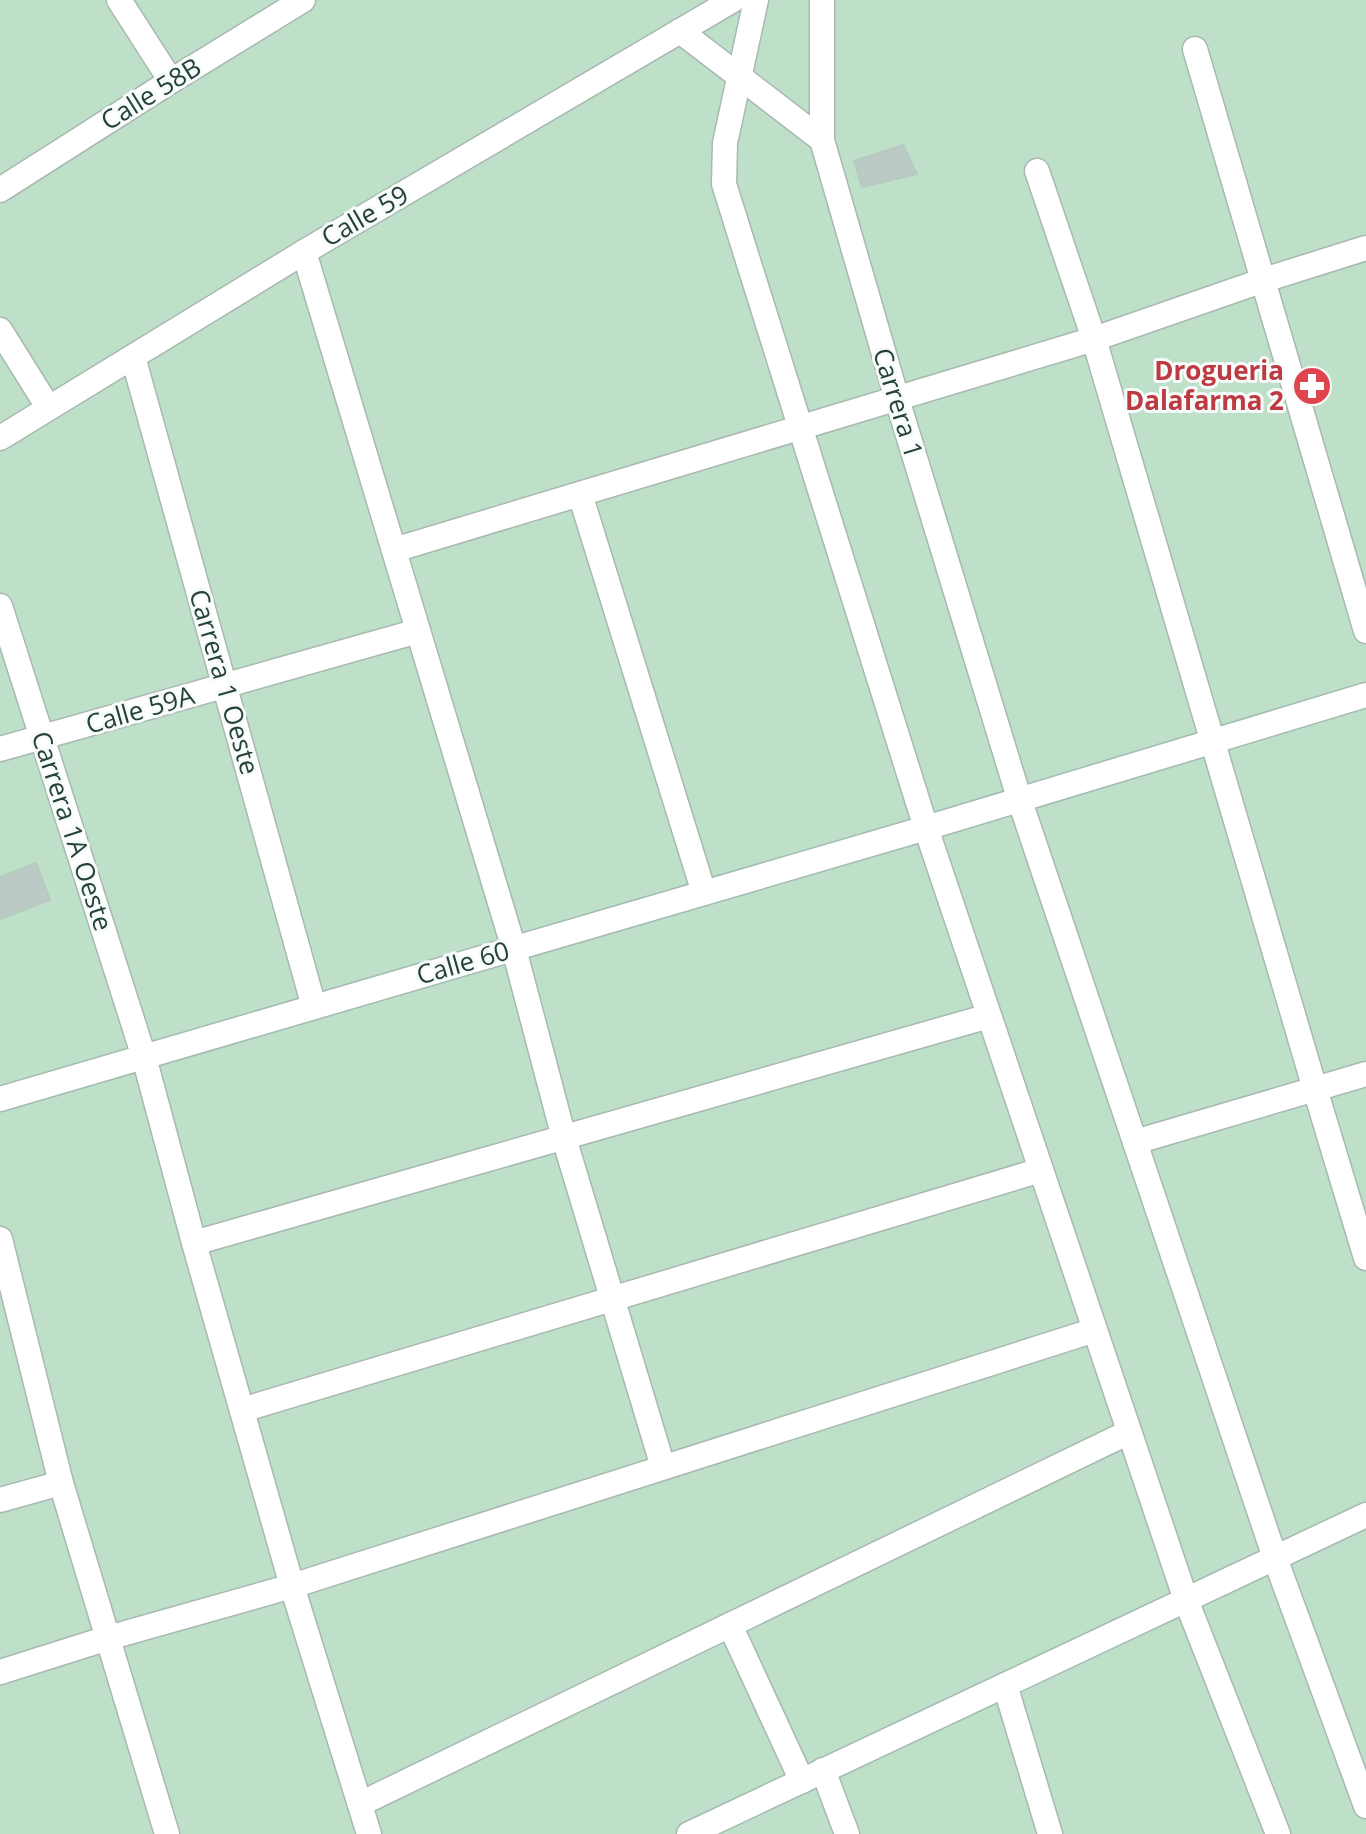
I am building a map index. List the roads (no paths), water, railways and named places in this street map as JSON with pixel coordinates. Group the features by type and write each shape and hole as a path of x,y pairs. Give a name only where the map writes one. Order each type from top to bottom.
{"street":[{"path":"119,0 171,81"},
{"name":"Calle 58B","path":"0,190 303,0"},
{"name":"Calle 59","path":"0,438 304,252 733,0"},
{"path":"756,0 725,143 724,184 926,828 989,1016 1186,1600 1278,1834"},
{"name":"Carrera 1","path":"822,0 822,140 897,399 1019,798 1275,1558 1357,1756 1366,1806"},
{"path":"680,31 822,140"},
{"path":"1195,49 1366,631"},
{"path":"1037,171 1094,339 1366,1258"},
{"path":"394,550 1094,339 1366,248"},
{"path":"304,252 514,949 564,1138 663,1467"},
{"path":"0,330 48,407"},
{"name":"Carrera 1 Oeste","path":"133,357 314,1007"},
{"path":"580,494 704,893"},
{"name":"Carrera 1A Oeste","path":"0,606 144,1057 292,1586 369,1834"},
{"name":"Calle 59A","path":"0,749 418,631"},
{"name":"Calle 60","path":"0,1099 926,828 1366,695"},
{"path":"194,1243 989,1016"},
{"path":"1135,1142 1366,1074"},
{"path":"242,1410 1041,1170"},
{"path":"0,1239 8,1303 167,1834"},
{"path":"0,1672 292,1586 1095,1330"},
{"path":"360,1804 1129,1432"},
{"path":"0,1500 61,1483"},
{"path":"689,1834 1366,1515"},
{"path":"730,1625 847,1834"},
{"path":"1005,1685 1050,1834"}],"place":[{"name":"Drogueria Dalafarma 2","path":"1312,386"}]}
